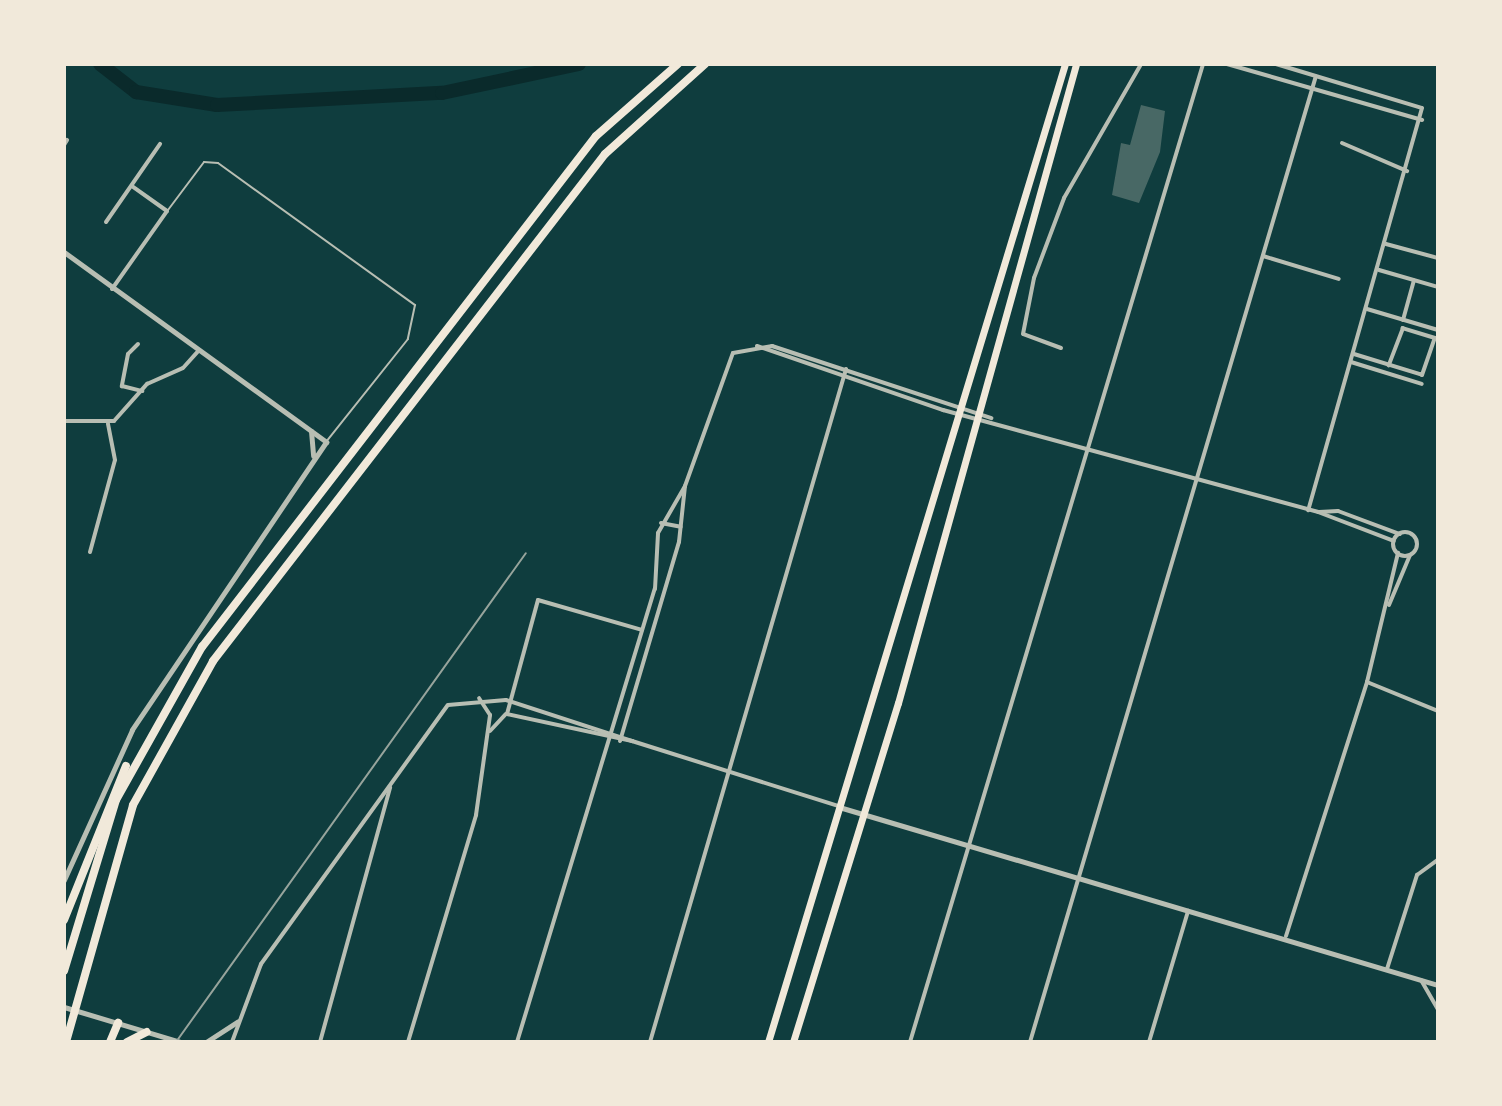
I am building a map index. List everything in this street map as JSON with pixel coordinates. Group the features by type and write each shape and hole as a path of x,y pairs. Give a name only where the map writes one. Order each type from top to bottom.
{"highway":[{"path":"64,920 104,809 202,647 596,136 678,64"},
{"path":"64,1036 133,805 213,661 605,154 705,64"},
{"path":"64,971 103,836 148,732"},
{"path":"66,1042 69,1016"},
{"path":"110,1042 118,1023"},
{"path":"127,1042 152,1033"}],"main road":[{"path":"768,1042 956,413 991,316 1045,143 1065,64"},
{"path":"793,1042 865,814 1076,64"}],"street":[{"path":"1061,348 1023,334 1034,278 1064,198 1141,64"},
{"path":"910,1042 1203,64"},
{"path":"1227,64 1422,120"},
{"path":"1276,64 1422,108 1422,120 1308,510"},
{"path":"1030,1042 1316,76"},
{"path":"1342,143 1407,171"},
{"path":"106,222 160,144"},
{"path":"112,289 167,211 132,186"},
{"path":"1386,244 1438,258"},
{"path":"64,252 326,442 132,730 64,880"},
{"path":"1263,256 1339,279"},
{"path":"1379,270 1438,287"},
{"path":"1403,320 1414,280"},
{"path":"1367,309 1438,330"},
{"path":"1354,354 1389,365 1424,374 1435,338 1403,328 1389,365"},
{"path":"138,344 128,354 122,386 142,391"},
{"path":"755,344 843,377 956,413 980,414"},
{"path":"620,741 682,528 685,486 725,363 755,344 960,404 991,418 1087,448 1318,512 1394,541"},
{"path":"64,421 108,424 142,391 199,350"},
{"path":"1351,362 1422,384"},
{"path":"650,1042 846,369"},
{"path":"90,552 115,460 108,424"},
{"path":"310,429 313,461"},
{"path":"517,1042 659,575 661,523 685,486"},
{"path":"1318,512 1338,511 1416,538 1388,607"},
{"path":"661,523 682,528"},
{"path":"1394,541 1400,534"},
{"path":"1286,936 1388,607 1398,553 1394,541"},
{"path":"1398,553 1410,555"},
{"path":"507,714 506,700 538,600 642,630"},
{"path":"1367,682 1438,711"},
{"path":"232,1042 261,964 442,711 477,697 506,700 611,729 623,733 632,741"},
{"path":"408,1042 476,815 489,710 477,697"},
{"path":"488,732 507,714"},
{"path":"507,714 608,739 632,741 838,806 1286,936 1438,985"},
{"path":"320,1042 391,785"},
{"path":"1387,969 1425,863 1438,860"},
{"path":"1149,1042 1189,909"},
{"path":"1421,980 1438,1009"},
{"path":"64,1007 181,1042"},
{"path":"206,1042 238,1021"}],"lane":[{"path":"167,211 204,162 237,174 415,305 408,339 326,442"}],"building":[{"path":"1141,105 1165,111 1160,152 1139,203 1112,195 1121,143 1130,145"}],"waterway":[{"path":"100,64 136,92 217,105 442,93 579,64"}],"railway":[{"path":"176,1042 526,553"}]}
